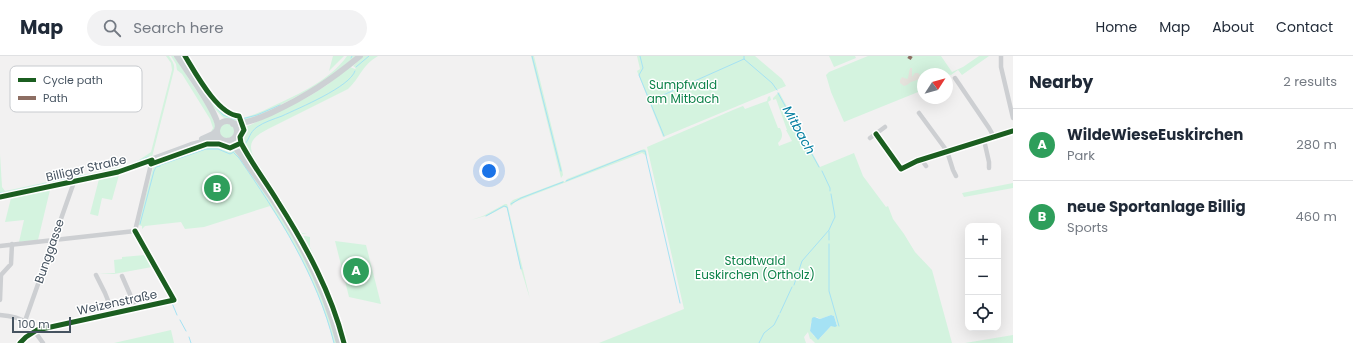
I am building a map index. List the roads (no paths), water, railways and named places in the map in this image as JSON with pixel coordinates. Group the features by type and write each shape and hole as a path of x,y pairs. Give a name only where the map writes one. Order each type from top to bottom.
{"main road":[{"path":"177,56 201,92 219,116 226,122 233,124 241,123 261,117"},
{"path":"224,140 232,140 243,128 261,117 313,92 360,56"},
{"path":"201,92 217,120 218,135 234,147 255,174"},
{"path":"218,128 222,123 226,122"},
{"path":"233,124 236,128 239,146 255,174 292,231 312,270 331,313 340,343"},
{"name":"Billiger Straße","path":"0,197 118,172 191,145 213,134 218,128"},
{"name":"Billiger Straße","path":"191,145 214,139 224,140"}],"street":[{"path":"1001,56 1001,67 1013,118"},
{"path":"955,78 994,137"},
{"path":"919,113 947,151 952,170 956,176"},
{"path":"870,138 885,127"},
{"path":"876,134 901,169 947,151 1013,131"},
{"path":"984,140 989,168"},
{"path":"0,246 135,231 152,160"},
{"path":"921,160 926,166"},
{"name":"Bunggasse","path":"25,321 74,182"},
{"name":"Weizenstraße","path":"34,331 174,300 135,231"},
{"path":"0,300 1,275 11,264 12,244"},
{"name":"Weizenstraße","path":"96,275 105,293 112,313"},
{"name":"Weizenstraße","path":"122,278 136,308"},
{"path":"0,315 17,317 25,321 43,343"},
{"path":"20,343 34,331"}],"water":[{"path":"831,315 834,316 837,326 831,326 818,340 810,331 812,318 814,317 820,319"}],"waterway":[{"path":"182,56 211,101 223,115 237,120"},
{"path":"356,67 369,56"},
{"path":"532,56 561,171"},
{"path":"640,56 643,68 639,75 664,136"},
{"name":"Mitbach","path":"744,56 744,59 772,83 777,90"},
{"path":"652,100 744,59"},
{"path":"245,144 252,131 257,127 334,90 344,84 355,71"},
{"name":"Mitbach","path":"778,93 819,167"},
{"path":"242,119 257,115 280,105"},
{"path":"159,165 206,149 218,149 230,154 234,152"},
{"path":"566,181 641,151 645,151 680,303"},
{"path":"234,153 239,158 268,202 295,247 318,294 334,343"},
{"path":"137,162 148,157"},
{"path":"140,224 154,171 156,167 160,166"},
{"path":"77,177 119,169"},
{"name":"Mitbach","path":"822,171 830,191"},
{"path":"0,193 71,178"},
{"path":"511,204 521,198 563,182"},
{"name":"Mitbach","path":"794,285 802,261 829,230 835,217 831,194"},
{"path":"486,216 504,206 507,207 521,269"},
{"name":"Mitbach","path":"829,231 829,240"},
{"path":"829,244 829,291 839,326"},
{"name":"Mitbach","path":"780,313 792,287"},
{"path":"172,303 177,315"},
{"name":"Mitbach","path":"759,343 764,333 774,325 779,315"},
{"path":"180,320 186,331"},
{"path":"189,337 191,343"}],"place":[{"name":"neue Sportanlage Billig","path":"217,188"},
{"name":"WildeWieseEuskirchen","path":"356,271"}],"park label":[{"name":"Sumpfwald am Mitbach","path":"683,91"},
{"name":"Stadtwald Euskirchen (Ortholz)","path":"755,267"}]}
